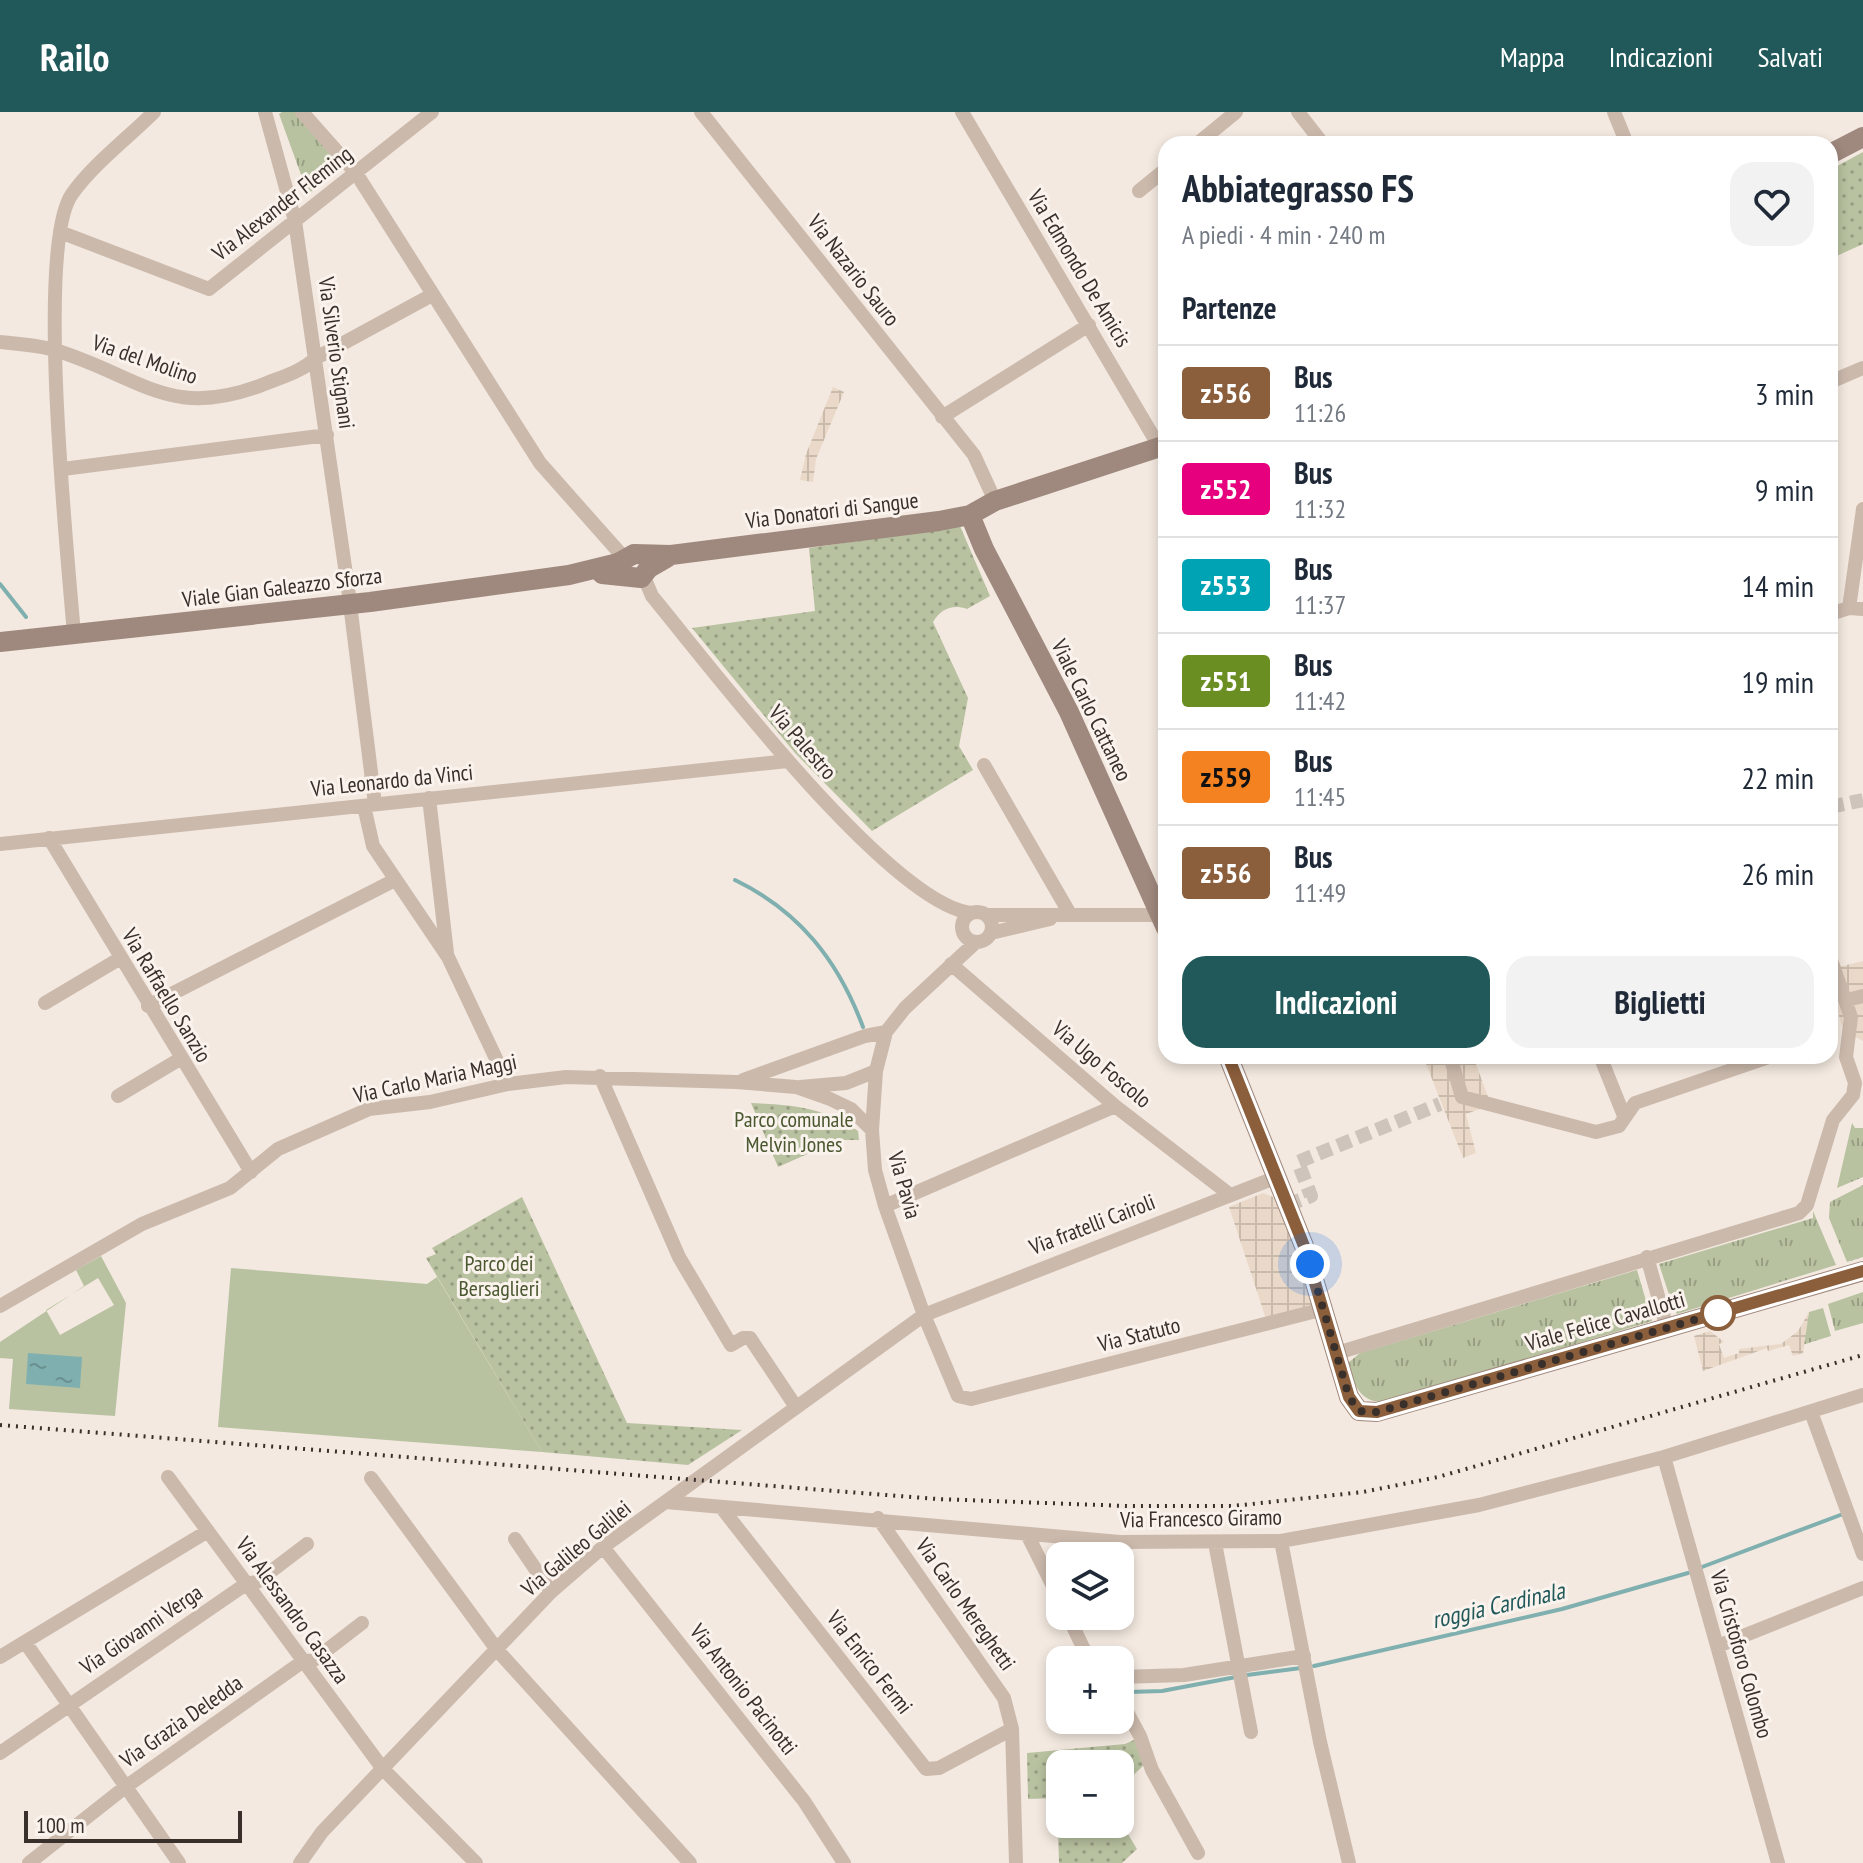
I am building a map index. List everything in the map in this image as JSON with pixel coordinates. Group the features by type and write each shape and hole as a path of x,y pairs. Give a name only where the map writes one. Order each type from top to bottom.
{"street":[{"path":"74,635 54,350 60,232 71,195 154,112"},
{"name":"Via Silverio Stignani","path":"265,112 295,221 316,358 350,604 373,846 448,957"},
{"name":"Via Palestro","path":"302,112 356,173 540,463 638,567 652,596 788,761 905,878 966,929"},
{"name":"Via Alexander Fleming","path":"60,232 209,289 432,112"},
{"name":"Via Nazario Sauro","path":"701,112 974,455 995,501"},
{"name":"Via Edmondo De Amicis","path":"962,112 1158,438"},
{"path":"1207,136 1236,112"},
{"path":"1298,112 1317,136"},
{"path":"1614,112 1624,136"},
{"path":"1838,150 1863,137"},
{"path":"1139,191 1158,176"},
{"name":"Via del Molino","path":"0,342 54,350 179,398 199,401 243,393 306,368 316,358 432,295"},
{"path":"942,417 1089,325"},
{"path":"1838,379 1863,368"},
{"path":"63,469 327,435"},
{"name":"Via Donatori di Sangue","path":"638,567 671,555 970,515 995,501 1158,448"},
{"path":"1856,608 1863,509"},
{"name":"Viale Carlo Cattaneo","path":"970,515 984,549 1069,712 1158,908"},
{"name":"Viale Gian Galeazzo Sforza","path":"0,642 350,604 638,567"},
{"name":"Via Leonardo da Vinci","path":"0,844 788,761"},
{"path":"984,765 1070,914"},
{"path":"429,798 448,957 508,1084"},
{"name":"Via Raffaello Sanzio","path":"49,838 119,959 251,1172"},
{"path":"148,1006 395,880"},
{"path":"966,929 987,915 1070,914 1158,919"},
{"path":"987,915 992,923 991,933 1070,914"},
{"name":"Via Pavia","path":"963,1399 958,1396 924,1315 885,1206 875,1170 872,1130 876,1071 886,1032 951,964 966,929 991,933"},
{"path":"45,1003 119,959"},
{"name":"Via Ugo Foscolo","path":"951,964 1115,1106 1229,1194"},
{"path":"1231,1064 1277,1177 1337,1353 1799,1213 1807,1205 1833,1120 1853,1095 1855,1083 1847,1039 1851,1017 1838,977"},
{"path":"1847,1000 1863,996"},
{"name":"Via Carlo Maria Maggi","path":"736,1082 865,1036 886,1032"},
{"path":"1838,1039 1847,1039"},
{"path":"118,1096 180,1059"},
{"path":"1452,1064 1462,1097 1596,1132 1619,1126 1635,1103 1720,1064"},
{"path":"1603,1064 1624,1116"},
{"name":"Via Carlo Maria Maggi","path":"0,1306 142,1224 230,1188 278,1149 369,1109 430,1102 508,1084 600,1076 796,1087 846,1083 876,1071"},
{"path":"600,1076 679,1257 731,1345 743,1338 750,1338 796,1407"},
{"name":"Via Carlo Maria Maggi","path":"796,1087 851,1109 872,1130"},
{"path":"885,1206 1115,1106"},
{"name":"Via fratelli Cairoli","path":"924,1315 1277,1177"},
{"path":"1647,1257 1667,1328"},
{"name":"Viale Felice Cavallotti","path":"1337,1353 1349,1397 1359,1411 1377,1412 1863,1271"},
{"name":"Via Statuto","path":"963,1399 1324,1309"},
{"name":"Via Galileo Galilei","path":"300,1863 322,1832 551,1592 603,1547 924,1315"},
{"name":"Via Francesco Giramo","path":"666,1502 878,1518 1120,1542 1281,1541 1479,1505 1664,1457 1863,1395"},
{"path":"1811,1412 1863,1554"},
{"name":"Via Cristoforo Colombo","path":"1664,1457 1778,1863"},
{"name":"Via Alessandro Casazza","path":"168,1477 383,1769 476,1863"},
{"path":"371,1478 498,1651 690,1863"},
{"name":"Via Enrico Fermi","path":"721,1507 926,1769 939,1768 1012,1729"},
{"name":"Via Carlo Mereghetti","path":"878,1518 996,1682 1004,1698 1012,1729 1016,1863"},
{"path":"0,1657 208,1531"},
{"path":"1027,1534 1046,1572"},
{"path":"515,1539 551,1592"},
{"path":"1281,1541 1349,1863"},
{"path":"1215,1543 1251,1732"},
{"name":"Via Giovanni Verga","path":"0,1753 246,1584 257,1582 307,1544"},
{"name":"Via Antonio Pacinotti","path":"603,1547 804,1801 844,1863"},
{"path":"1718,1646 1863,1588"},
{"name":"Via Grazia Deledda","path":"29,1863 124,1788 302,1662 314,1660 362,1623"},
{"path":"25,1642 179,1863"},
{"path":"1134,1677 1184,1675 1304,1656"},
{"path":"1134,1725 1152,1770 1198,1853"}],"green space":[{"path":"295,112 341,167 308,194 279,114"},
{"path":"1863,152 1863,244 1838,255 1838,166"},
{"path":"960,526 990,596 967,609 947,609 933,622 968,698 959,746 973,770 872,831 795,753 692,628 815,611 809,548"},
{"name":"Parco comunale Melvin Jones","path":"751,1103 794,1106 820,1112 858,1131 859,1140 839,1140 778,1167"},
{"path":"1852,1123 1855,1128 1863,1128 1863,1177 1837,1188"},
{"path":"1863,1185 1863,1257 1847,1262 1829,1218 1830,1202"},
{"name":"Parco dei Bersaglieri","path":"522,1197 627,1423 742,1430 688,1465 542,1452 426,1258 436,1254 432,1248"},
{"path":"1813,1211 1836,1265 1677,1314 1674,1310 1659,1264 1813,1218"},
{"path":"101,1256 126,1303 115,1416 9,1409 13,1359 0,1358 0,1342 47,1311 60,1335 114,1305 98,1278 72,1294 84,1286 76,1270"},
{"path":"231,1268 427,1284 437,1277 542,1452 218,1427"},
{"path":"1637,1270 1652,1321 1385,1402 1363,1396 1353,1378 1348,1363 1360,1353"},
{"path":"1863,1292 1863,1323 1835,1331 1828,1304"},
{"path":"1823,1308 1831,1336 1802,1345 1809,1312"},
{"path":"1136,1739 1146,1763 1134,1775 1134,1750 1060,1750 1125,1744"},
{"path":"1046,1751 1046,1798 1028,1799 1027,1753"},
{"path":"1058,1838 1130,1838 1137,1849 1122,1863 1059,1863"}],"shaded area":[{"path":"833,387 844,392 816,459 813,482 800,480 806,454"},
{"path":"1863,961 1863,1041 1843,1030 1838,1012 1838,967"},
{"path":"1426,1064 1476,1064 1491,1105 1466,1114 1476,1153 1463,1158"},
{"path":"1263,1193 1276,1198 1315,1305 1267,1322 1229,1207"},
{"path":"1809,1312 1803,1353 1793,1356 1789,1345 1768,1351 1767,1348 1703,1371 1694,1336 1710,1331 1724,1342 1719,1344 1724,1358 1739,1353 1739,1349 1781,1344 1798,1331"}],"water":[{"path":"28,1353 82,1357 80,1388 26,1384"}],"waterway":[{"name":"roggia Cardinala","path":"0,584 26,617"},
{"name":"roggia Cardinala","path":"735,880 778,907 814,940 841,980 863,1027"},
{"name":"roggia Cardinala","path":"1702,1567 1843,1514"},
{"name":"roggia Cardinala","path":"1314,1666 1562,1609 1688,1573"},
{"name":"roggia Cardinala","path":"1247,1675 1301,1668"},
{"name":"roggia Cardinala","path":"1134,1692 1162,1691 1236,1677"}],"tunnel":[{"path":"1838,805 1863,800"},
{"path":"1287,1205 1311,1196 1298,1162 1440,1104"}],"railway":[{"path":"0,1425 937,1499 1127,1506 1233,1506 1363,1492 1438,1477 1863,1355"}],"bus line":[{"name":"z556","path":"1231,1064 1304,1246 1349,1397 1359,1411 1377,1412 1863,1271"}],"route":[{"path":"1310,1264 1349,1397 1359,1411 1377,1412 1718,1313"}]}
